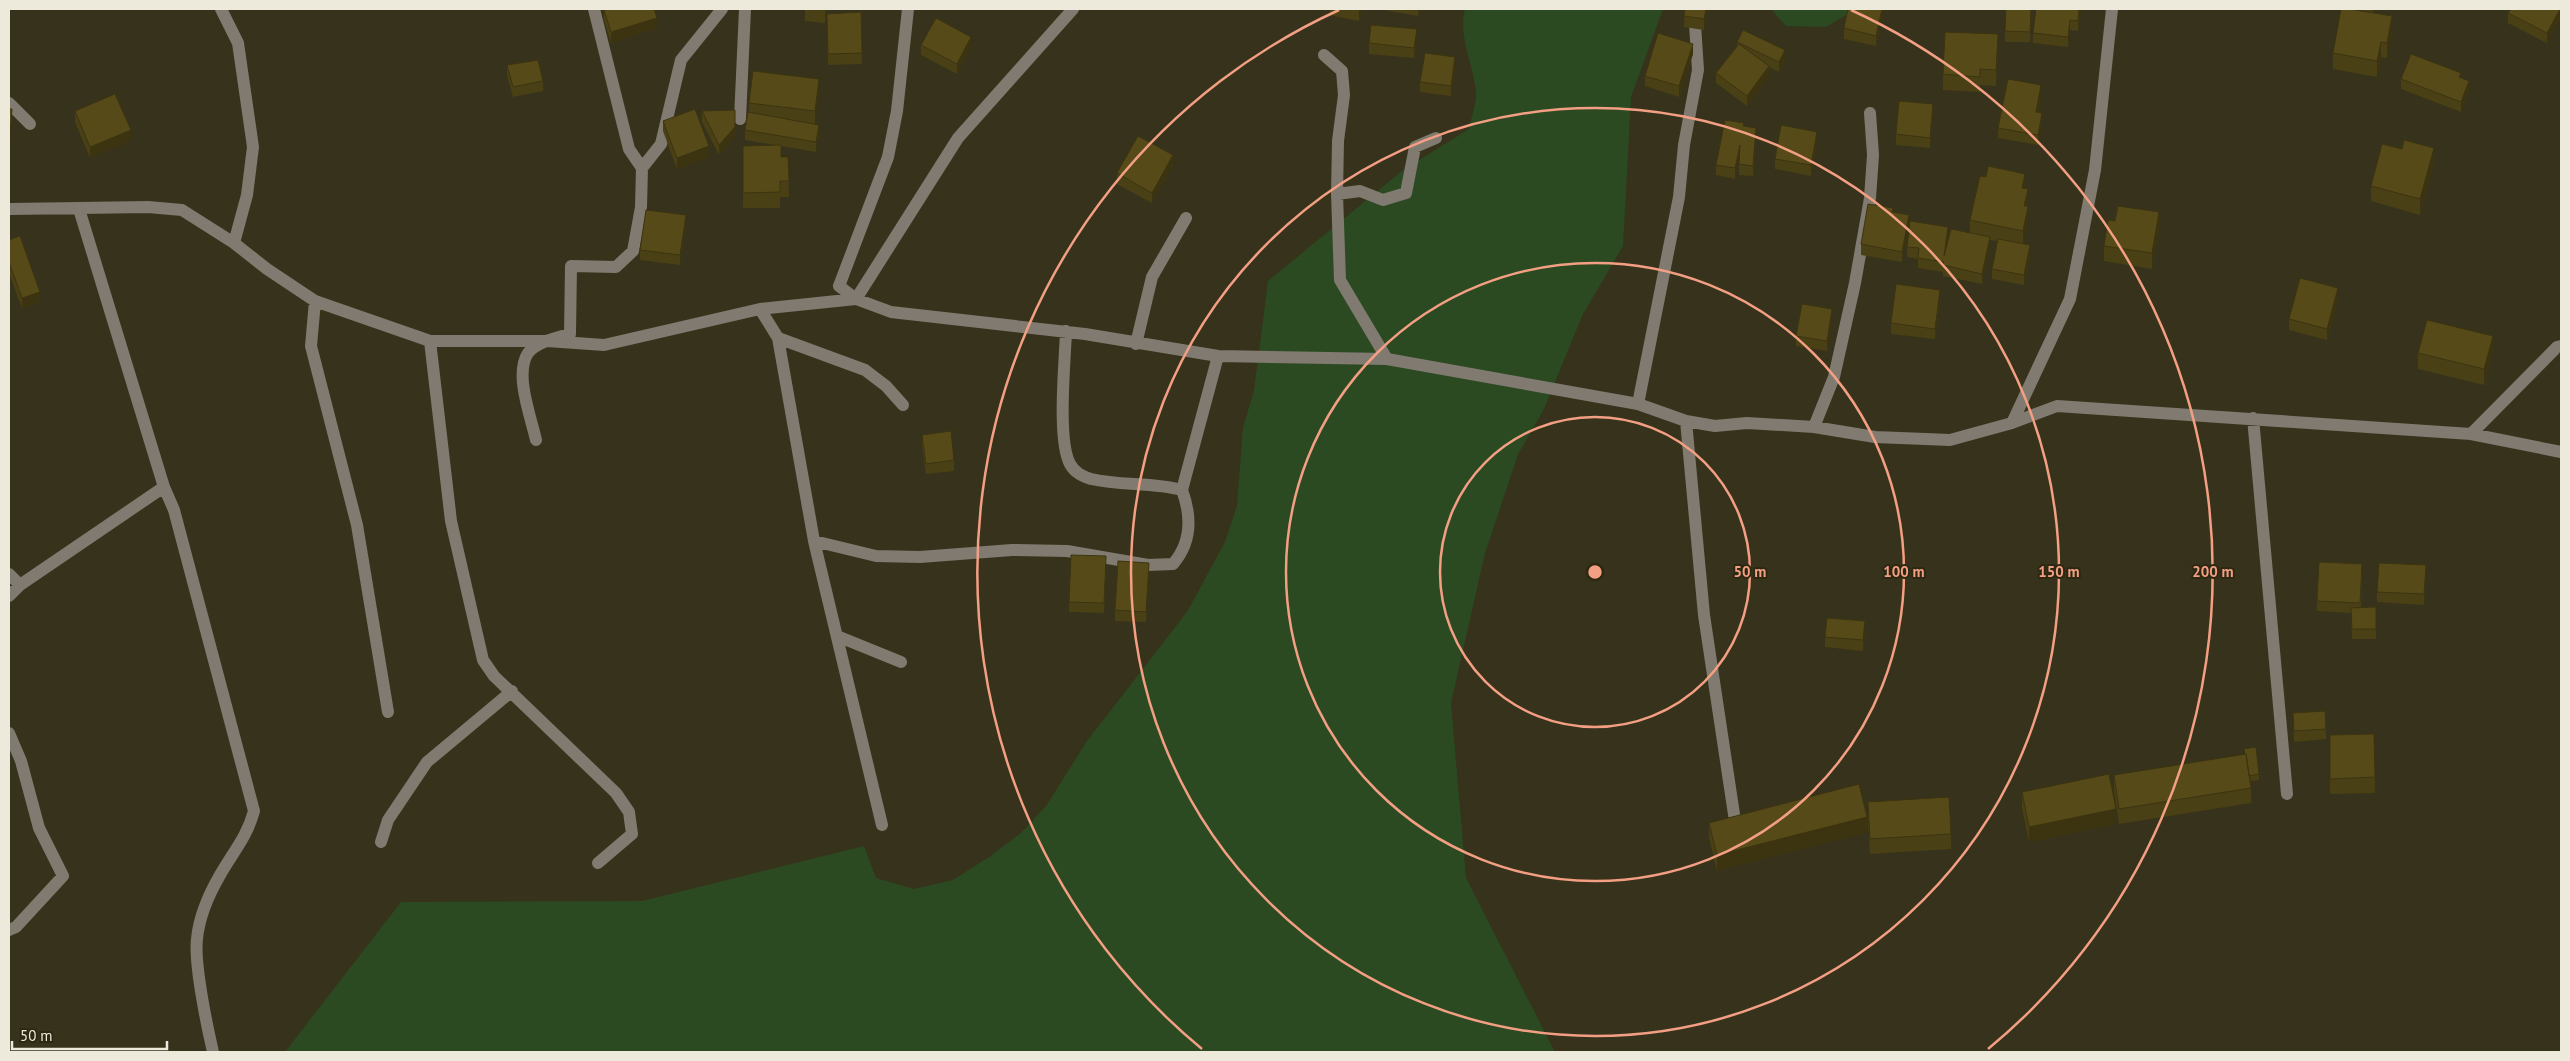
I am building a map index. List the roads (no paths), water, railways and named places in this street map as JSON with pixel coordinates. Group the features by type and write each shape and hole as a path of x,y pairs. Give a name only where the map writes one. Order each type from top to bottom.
{"street":[{"path":"221,9 238,43 254,147 247,195 234,243"},
{"path":"536,440 521,372 528,352 547,340 570,334 571,266 616,267 633,251 641,207 642,168 629,149 594,9"},
{"path":"642,168 661,144 681,60 722,9"},
{"path":"740,119 746,9"},
{"path":"908,9 896,111 888,157 839,286 856,299 892,312 1066,331 1218,356 1387,359 1638,404 1686,421 1715,426 1747,423 1814,427 1875,437 1950,440 2012,423 2058,406 2471,434 2561,452"},
{"path":"856,299 958,138 1073,9"},
{"path":"1638,404 1679,196 1684,146 1698,70 1694,9"},
{"path":"2012,423 2070,299 2095,170 2112,9"},
{"path":"1324,55 1342,71 1344,95 1338,140 1337,194 1340,280 1387,359"},
{"path":"9,102 30,124"},
{"path":"1814,427 1834,377 1867,217 1873,155 1870,113"},
{"path":"1337,194 1360,192 1383,200 1406,193 1415,147 1436,138"},
{"path":"9,209 148,207 182,210 234,243 266,269 315,300 430,341 547,340 604,345 760,309 856,299"},
{"path":"79,209 164,487 174,510 254,811 248,831 220,874 204,907 197,939 198,965 213,1052"},
{"path":"1136,344 1152,277 1186,218"},
{"path":"315,300 310,346 357,525 388,712"},
{"path":"760,309 778,338 814,541 882,825"},
{"path":"1066,331 1064,439 1071,466 1078,474 1092,479 1164,485 1182,490"},
{"path":"778,338 865,370 886,386 903,405"},
{"path":"430,341 450,521 483,660 494,676 512,691 616,792 630,812 632,834 598,863"},
{"path":"2471,434 2557,347 2561,346"},
{"path":"814,541 876,556 920,557 1012,550 1095,555 1148,566 1173,564 1183,552 1189,533 1187,504 1182,490 1218,356"},
{"path":"2253,418 2287,794"},
{"path":"1686,421 1704,615 1736,821"},
{"path":"9,596 20,585 164,487"},
{"path":"9,574 20,585"},
{"path":"837,636 901,662"},
{"path":"381,842 388,820 427,762 512,691"},
{"path":"9,733 21,761 40,828 63,876 16,927 9,930"}]}
